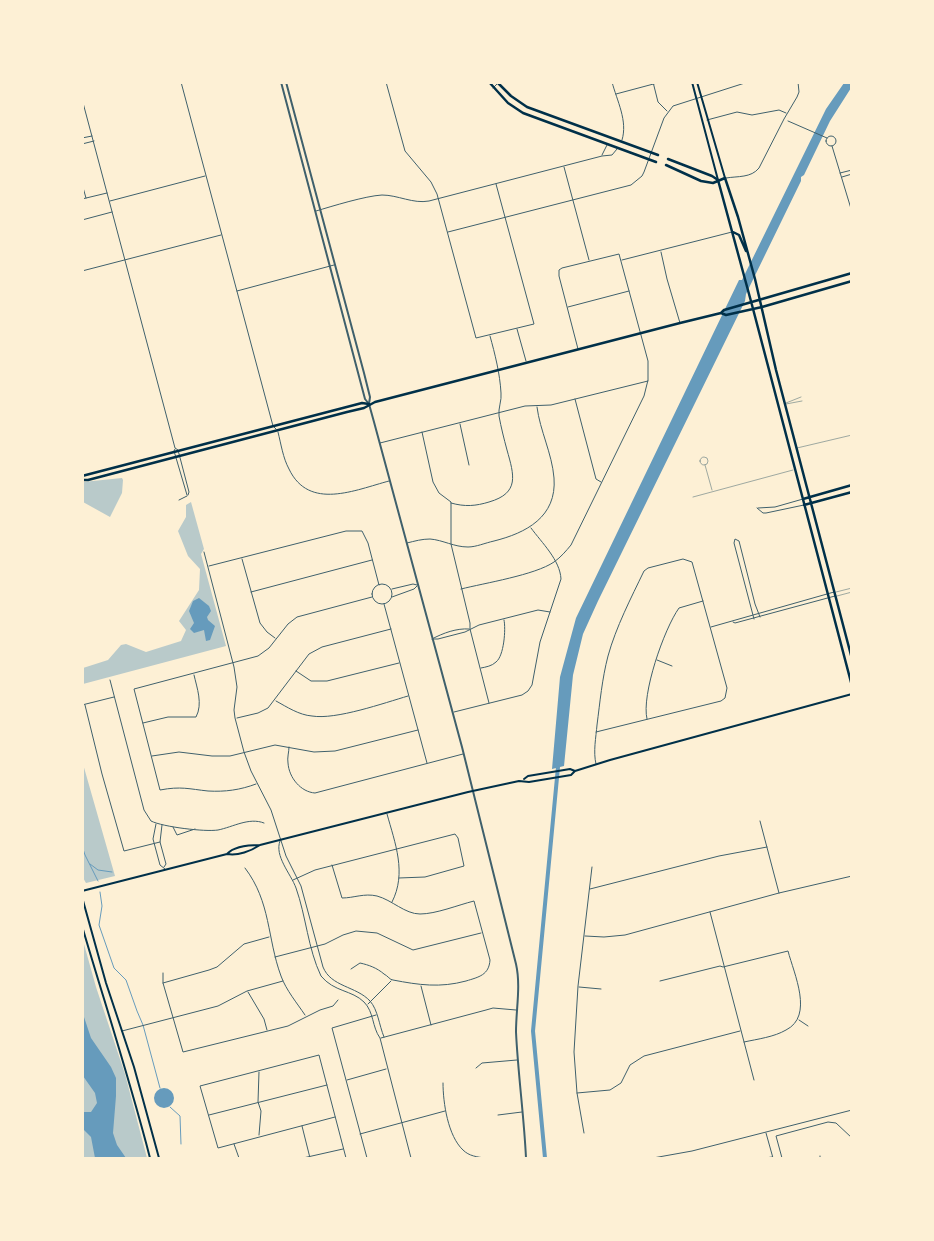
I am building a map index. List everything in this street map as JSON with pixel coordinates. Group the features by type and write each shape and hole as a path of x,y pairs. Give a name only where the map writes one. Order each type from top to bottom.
{"main road":[{"path":"489,82 508,103 522,113 656,162"},
{"path":"692,82 752,302 777,406 852,686"},
{"path":"697,82 748,254 852,659"},
{"path":"498,83 511,96 527,107 658,155"},
{"path":"668,159 718,180"},
{"path":"666,165 702,180 713,182 725,178"},
{"path":"733,232 739,235 748,254"},
{"path":"82,478 176,450 364,408 369,404 721,313 724,310 852,273"},
{"path":"721,313 726,315 762,307 852,281"},
{"path":"82,478 88,480 224,444 362,402 369,404"},
{"path":"224,438 224,444"},
{"path":"803,499 852,485"},
{"path":"804,505 852,492"},
{"path":"82,891 227,854 232,855 246,852 280,840 473,791 524,780 530,782 566,776 575,771 852,694"},
{"path":"524,780 528,776 566,770 575,771"},
{"path":"227,854 230,850 251,845 260,846"},
{"path":"82,897 106,983 134,1067 159,1158"},
{"path":"82,926 100,991 128,1077 150,1158"}],"street":[{"path":"181,82 236,291 288,468 298,481 309,490 332,495 390,481"},
{"path":"281,82 365,399 369,404 380,443 464,754 516,964 519,978 517,1010 518,1060 526,1158"},
{"path":"286,82 370,397 369,404"},
{"path":"386,82 405,151 431,182 439,199 476,338 534,324 496,184"},
{"path":"612,82 624,127 621,142"},
{"path":"615,94 661,82"},
{"path":"448,232 631,185 642,176 668,112 676,105 748,82"},
{"path":"725,178 750,175 756,172 786,113 799,92 798,82"},
{"path":"493,88 498,83"},
{"path":"653,84 658,102 668,112"},
{"path":"82,99 188,495 186,498 179,500"},
{"path":"707,120 737,112 752,115 779,110 786,113"},
{"path":"788,120 826,138 831,136 835,138 836,143 832,146"},
{"path":"82,138 92,136"},
{"path":"826,138 827,144 832,146 852,212"},
{"path":"82,144 94,141"},
{"path":"602,156 607,144"},
{"path":"315,211 379,195 420,202 439,199 612,155 618,148"},
{"path":"564,167 589,260"},
{"path":"840,173 852,170"},
{"path":"841,177 852,174"},
{"path":"110,201 206,176"},
{"path":"82,184 86,198"},
{"path":"82,199 108,192"},
{"path":"82,220 113,212"},
{"path":"622,260 733,232"},
{"path":"82,271 222,235"},
{"path":"660,251 680,323"},
{"path":"461,589 535,571 556,561 571,546 644,396 648,380 648,361 619,254 589,260 559,270 578,350"},
{"path":"236,291 335,264"},
{"path":"567,307 630,290"},
{"path":"517,328 526,363"},
{"path":"422,432 433,482 439,493 451,502 470,506 501,499 510,490 513,474 499,413 501,392 490,334"},
{"path":"380,443 525,406 551,405 648,380"},
{"path":"575,398 596,479 602,482"},
{"path":"406,543 431,539 461,547 476,546 513,536 530,527 543,515 548,507 554,488 551,464 537,406"},
{"path":"460,423 469,465"},
{"path":"803,499 775,507 758,508 763,513 766,513 804,505"},
{"path":"451,502 451,544 489,703"},
{"path":"452,713 522,695 528,692 532,685 540,642 561,579 556,561 530,527"},
{"path":"208,566 346,531 362,531 368,543 379,585"},
{"path":"754,619 734,543 735,539 739,541 760,617"},
{"path":"204,552 233,663 237,687 235,718 244,752 257,784 271,810 286,856 303,890 323,967 327,975 334,981 362,993 371,1002 384,1037"},
{"path":"241,558 260,623 276,639"},
{"path":"596,732 721,701 727,694 727,688 692,562 683,559 648,568 644,571 608,655 596,732 594,758 596,765"},
{"path":"251,592 373,560"},
{"path":"743,576 747,575"},
{"path":"390,589 413,584 418,585"},
{"path":"372,597 374,588 379,585 386,585 390,589 391,597"},
{"path":"372,597 376,602 384,604 391,597 414,589 418,585"},
{"path":"710,628 732,622 734,619 835,592"},
{"path":"732,622 735,624 836,596"},
{"path":"257,784 224,791 178,787 160,790 134,689 258,656 269,648 288,624 302,615 372,597"},
{"path":"647,720 645,711 647,693 664,639 679,608 703,601"},
{"path":"384,604 427,763"},
{"path":"432,639 463,628 470,629 538,610 550,612"},
{"path":"480,668 491,665 500,658 505,631 504,619"},
{"path":"235,718 264,711 275,700 309,654 322,646 391,629"},
{"path":"656,660 672,666"},
{"path":"296,671 311,681 327,681 400,663"},
{"path":"143,723 168,717 196,717 198,714 199,695 194,674"},
{"path":"110,680 144,810 148,818 156,824 216,830 256,820 264,824"},
{"path":"275,700 301,714 320,717 337,715 409,696"},
{"path":"114,697 84,705 124,851 160,842"},
{"path":"151,756 179,752 221,756 275,744 314,752 335,751 418,730"},
{"path":"289,747 288,765 299,787 310,792 330,789 464,754"},
{"path":"387,813 399,865 396,894 392,902"},
{"path":"760,821 779,893"},
{"path":"156,824 154,844 160,866 168,870"},
{"path":"160,872 166,864 160,842 162,825"},
{"path":"173,826 177,835 197,828"},
{"path":"292,880 310,871 332,865 455,834 458,838 464,866 425,877 399,878"},
{"path":"280,840 278,845 296,888 318,969 326,981 337,989 360,999 366,1005 372,1017 376,1032 380,1038 411,1158"},
{"path":"590,889 719,856 767,847"},
{"path":"157,854 163,852"},
{"path":"332,865 342,898 367,894 392,902 410,912 420,914 474,901 490,960 488,969 481,976 449,985 421,985 392,980 367,964 360,963 351,969"},
{"path":"584,1133 576,1093 574,1052 578,986 592,867"},
{"path":"244,868 263,901 270,937 283,981 306,1016"},
{"path":"585,936 625,935 779,893 852,876"},
{"path":"710,911 754,1080"},
{"path":"275,957 331,942 350,932 362,931 376,934 413,950 482,933"},
{"path":"163,983 217,967 244,944 270,937"},
{"path":"660,981 788,951 801,1005 798,1020 784,1032 744,1042"},
{"path":"163,973 163,983 183,1052 296,1023 306,1016 333,1006 338,1000"},
{"path":"366,1005 392,980"},
{"path":"122,1031 225,1004 247,991 283,981"},
{"path":"421,985 431,1025"},
{"path":"578,986 601,989"},
{"path":"247,991 264,1018 267,1031"},
{"path":"380,1038 493,1008 517,1010"},
{"path":"367,1158 332,1028 377,1015"},
{"path":"798,1020 808,1026"},
{"path":"576,1093 610,1090 621,1083 630,1065 644,1056 740,1031"},
{"path":"335,1117 218,1148 200,1086 319,1055 346,1158"},
{"path":"476,1068 482,1063 518,1060"},
{"path":"346,1081 387,1069"},
{"path":"259,1071 258,1102 261,1111 259,1136"},
{"path":"443,1083 446,1110 454,1138 460,1147 470,1155 485,1158"},
{"path":"208,1115 327,1085"},
{"path":"360,1134 446,1110"},
{"path":"653,1158 675,1155 852,1110"},
{"path":"498,1115 522,1112"},
{"path":"782,1158 776,1136 828,1122 836,1123 852,1138"},
{"path":"302,1126 310,1158"},
{"path":"765,1158 773,1158 766,1131"},
{"path":"234,1143 239,1158"},
{"path":"303,1158 310,1158 344,1148"}],"lane":[{"path":"777,406 801,397"},
{"path":"785,404 802,401"},
{"path":"797,448 852,435"},
{"path":"705,466 712,492"},
{"path":"694,497 794,469"},
{"path":"835,592 852,588"},
{"path":"836,596 852,592"}],"shaded area":[{"path":"122,478 122,493 110,517 83,502 83,482"},
{"path":"191,502 204,549 201,554 226,646 83,684 83,668 108,660 121,645 126,644 146,652 181,641 186,630 179,621 199,590 200,569 188,556 178,531 186,517 186,505"},
{"path":"83,764 115,876 86,883 82,876"},
{"path":"82,937 96,987 125,1074 147,1158 83,1158"}],"water":[{"path":"844,83 851,83 851,88 830,121 804,175 801,177 801,181 746,294 745,301 583,634 573,675 564,766 552,769 560,677 576,618 739,280 742,280 826,109"},
{"path":"199,598 209,606 211,611 207,617 215,626 210,640 206,641 204,630 194,633 190,629 194,623 189,611 193,601"},
{"path":"82,1011 91,1038 111,1067 116,1078 113,1133 117,1145 126,1158 95,1158 91,1137 83,1129 83,1112 91,1112 97,1103 95,1093 83,1076"},
{"path":"164,1088 171,1091 174,1098 171,1105 164,1108 157,1105 154,1098 157,1091"}],"waterway":[{"path":"545,1158 533,1031 558,767"},
{"path":"82,846 98,881"},
{"path":"90,864 98,870 112,872"},
{"path":"100,892 102,906 99,925 114,968 126,980 143,1025 160,1088"},
{"path":"170,1107 180,1116 181,1144"}]}
